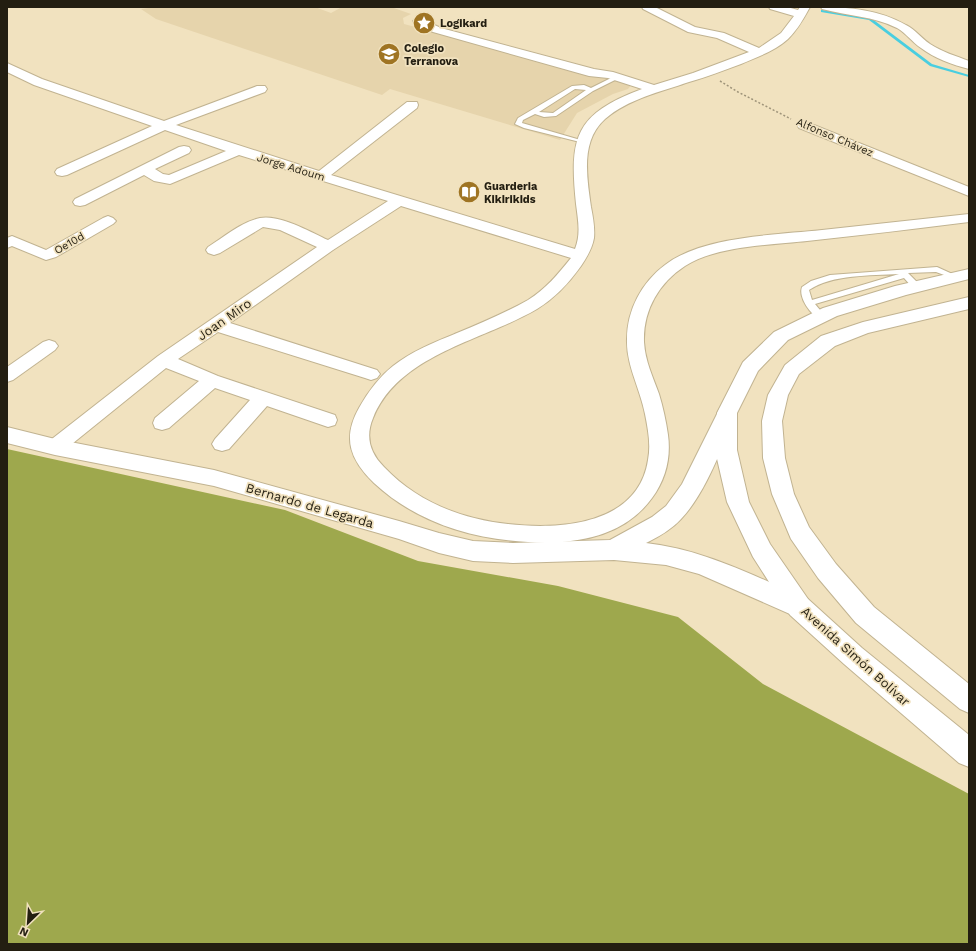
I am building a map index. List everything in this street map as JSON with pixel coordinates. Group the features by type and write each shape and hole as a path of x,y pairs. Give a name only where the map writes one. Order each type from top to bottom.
{"main road":[{"name":"Avenida Simón Bolívar","path":"962,276 907,277 830,312 815,309 781,336 750,367 727,413 726,450 738,502 761,550 799,607 853,656 969,753"},
{"path":"969,303 863,328 828,341 792,370 778,395 772,421 774,458 783,494 799,532 827,571 865,614 969,700"},
{"path":"614,550 630,539 652,528 673,513 690,490 727,413"},
{"name":"Bernardo de Legarda","path":"7,435 214,478 399,530 439,543 473,551 513,553 567,543 614,550 666,555 704,566 799,607"}],"street":[{"path":"647,7 692,30 720,35 759,52"},
{"path":"774,7 803,10"},
{"path":"826,7 861,12 875,16 911,32 925,45 938,53 969,65"},
{"path":"875,16 884,7"},
{"path":"803,10 781,39 759,52 706,73 630,98 612,108 597,119 588,129 582,142 580,152 587,233 585,244 580,256 561,281 534,303 508,317 433,350 406,365 393,376 379,392 365,413 358,432 361,449 372,468 388,484 429,511 485,530 537,535 567,543 613,521 632,509 645,494 656,475 660,456 659,437 650,396 637,358 635,339 640,307 648,292 660,278 672,268 685,259 706,251 748,243 969,218"},
{"path":"518,50 436,30 419,21 437,24 593,73 613,76 654,89"},
{"name":"Jorge Adoum","path":"7,67 38,82 163,126 580,256"},
{"path":"62,172 163,126 261,88"},
{"path":"321,176 412,104"},
{"name":"Alfonso Chávez","path":"804,125 969,192"},
{"path":"80,202 184,150"},
{"path":"144,169 159,178 170,180 238,150"},
{"name":"Joan Miro","path":"55,446 164,360 328,247 400,200"},
{"name":"Oe10d","path":"7,242 12,241 46,255 108,221"},
{"path":"214,250 256,224 268,222 328,247"},
{"path":"216,325 371,374"},
{"path":"8,374 49,346"},
{"path":"164,360 212,380 328,420"},
{"path":"162,423 212,380"},
{"path":"222,444 263,398"}],"lane":[{"path":"534,112 544,115 554,115 613,76"},
{"path":"582,142 518,124 520,119 574,87 584,87 591,90"},
{"path":"815,309 804,294 805,289 814,283 830,277 907,277"}],"path":[{"name":"Alfonso Chávez","path":"706,73 738,92 804,125"}],"shaded area":[{"name":"Colegio Terranova","path":"156,7 315,7 331,13 342,7 391,7 411,14 403,18 404,24 631,85 628,89 613,94 577,113 560,140 390,89 382,95 156,19 141,9"}],"green space":[{"path":"7,449 285,510 418,561 558,586 678,617 763,684 969,794 969,944 7,944"}],"waterway":[{"path":"822,11 870,19 931,65 969,76"}],"place":[{"name":"Logikard","path":"424,23"},
{"name":"Colegio Terranova","path":"389,54"},
{"name":"Guarderia Kikirikids","path":"469,192"}]}
